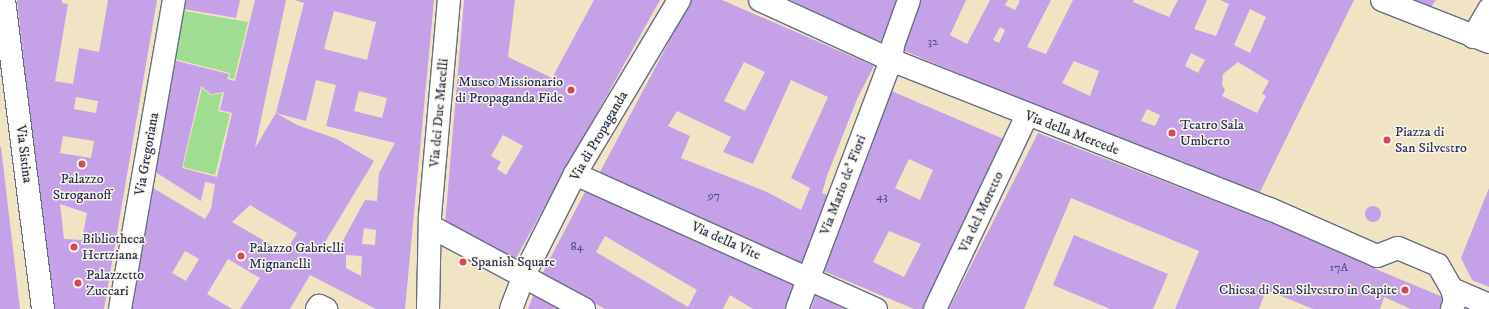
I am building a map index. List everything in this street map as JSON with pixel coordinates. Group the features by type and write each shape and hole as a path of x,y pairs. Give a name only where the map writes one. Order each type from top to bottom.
{"street":[{"name":"Via Sistina","path":"4,0 44,309"},
{"name":"Via Gregoriana","path":"120,309 174,0"},
{"name":"Via dei Due Macelli","path":"430,226 449,0"},
{"name":"Via di Propaganda","path":"524,274 575,174 679,0"},
{"name":"Via della Mercede","path":"760,0 891,60 1254,204 1377,256 1398,248 1438,265 1452,299"},
{"path":"891,60 893,45 909,0"},
{"path":"1382,0 1481,39 1489,9"},
{"name":"Via Mario de' Fiori","path":"796,309 891,60"},
{"name":"Via del Moretto","path":"935,309 1027,115"},
{"name":"Via della Vite","path":"575,174 876,309"},
{"path":"428,309 430,226 524,274 584,309"},
{"path":"511,309 524,274"},
{"path":"1452,299 1489,305"},
{"path":"317,309 319,306 326,309"}],"green space":[{"path":"179,10 248,22 234,79 229,78 230,73 171,58"},
{"path":"202,88 211,95 222,93 218,111 230,114 215,175 183,167"}],"building":[{"path":"17,0 62,0 62,3 68,4 55,81 73,84 79,48 99,52 108,0 157,0 104,309 51,309","holes":["76,97 98,101 96,113 74,109","63,136 94,141 91,158 60,153","60,204 87,213 82,240 64,239"]},
{"path":"179,0 240,0 236,18 178,8"},
{"path":"255,0 286,0 255,148 276,113 304,3 294,0 434,0 405,309 376,309 310,275 290,309 240,309 260,278 228,259 207,294 232,309 130,309 153,188 205,219 211,209 215,184 205,182 201,201 149,168 169,59 229,74 227,79 235,81","holes":["334,11 376,22 367,60 324,49","316,80 336,85 326,126 395,143 379,173 377,201 365,200 335,255 322,247 374,161 337,139 297,125 276,113 306,121","201,86 211,94 224,92 220,110 232,113 217,177 182,168","359,91 387,98 382,118 354,111","250,205 297,233 285,253 232,222","364,228 376,230 375,245 362,244","185,251 199,259 186,281 172,273","346,255 362,256 361,276 346,268"]},
{"path":"464,0 515,0 508,57 552,78 594,0 660,0 515,260 445,224","holes":["503,135 523,146 506,175 497,169 501,162 491,156"]},
{"path":"691,0 722,0 874,66 857,99 827,176 822,193 829,196 803,264 600,172","holes":["744,62 765,72 745,111 724,101","791,80 828,97 791,178 810,188 801,210 767,192 681,158 690,136 668,126 677,111 731,137 723,152 753,164"]},
{"path":"791,0 900,0 885,43 811,14"},
{"path":"918,0 966,0 950,35 967,44 990,0 1008,0 1005,5 1015,10 1020,1 1018,0 1051,0 1027,47 1046,54 1073,0 1134,0 1133,2 1169,17 1178,0 1207,0 1194,29 1216,36 1229,4 1220,0 1354,0 1257,198 900,49","holes":["1250,9 1266,17 1250,53 1234,45","1000,27 1005,30 999,43 993,40","1191,53 1205,60 1198,73 1185,66","1074,61 1099,71 1090,96 1062,83","1238,62 1269,81 1262,94 1266,96 1257,113 1222,96 1225,90 1222,85 1223,74","1147,109 1160,115 1155,126 1141,121"]},
{"path":"1406,0 1436,0 1429,10"},
{"path":"889,90 1006,140 923,309 914,309 821,270","holes":["909,159 933,170 920,200 895,188","889,231 921,244 904,277 873,262"]},
{"path":"1038,133 1319,241 1378,270 1445,298 1441,309 1411,309 1384,297 1380,309 1313,309 1266,290 1259,309 1175,309 1199,251 1071,198 1024,309 949,309"},
{"path":"1,147 20,309 0,309"},
{"path":"587,188 625,209 795,286 787,309 753,309 730,295 723,309 605,309 542,274","holes":["605,236 697,290 688,307 596,252"]},
{"path":"1489,188 1489,287 1472,280 1461,258"},
{"path":"1370,206 1376,206 1381,211 1379,220 1376,222 1370,222 1365,217 1365,211"},
{"path":"1074,235 1168,274 1153,309 1110,309 1053,285"},
{"path":"535,291 567,309 528,309"},
{"path":"816,295 838,306 845,309 811,309"}],"place":[{"name":"Museo Missionario di Propaganda Fide","path":"571,90"},
{"name":"Teatro Sala Umberto","path":"1172,133"},
{"name":"Piazza di San Silvestro","path":"1387,140"},
{"name":"Palazzo Stroganoff","path":"82,164"},
{"name":"Bibliotheca Hertziana","path":"74,247"},
{"name":"Palazzo Gabrielli Mignanelli","path":"241,256"},
{"name":"Spanish Square","path":"463,262"},
{"name":"Palazzetto Zuccari","path":"78,283"},
{"name":"Chiesa di San Silvestro in Capite","path":"1405,290"}]}
